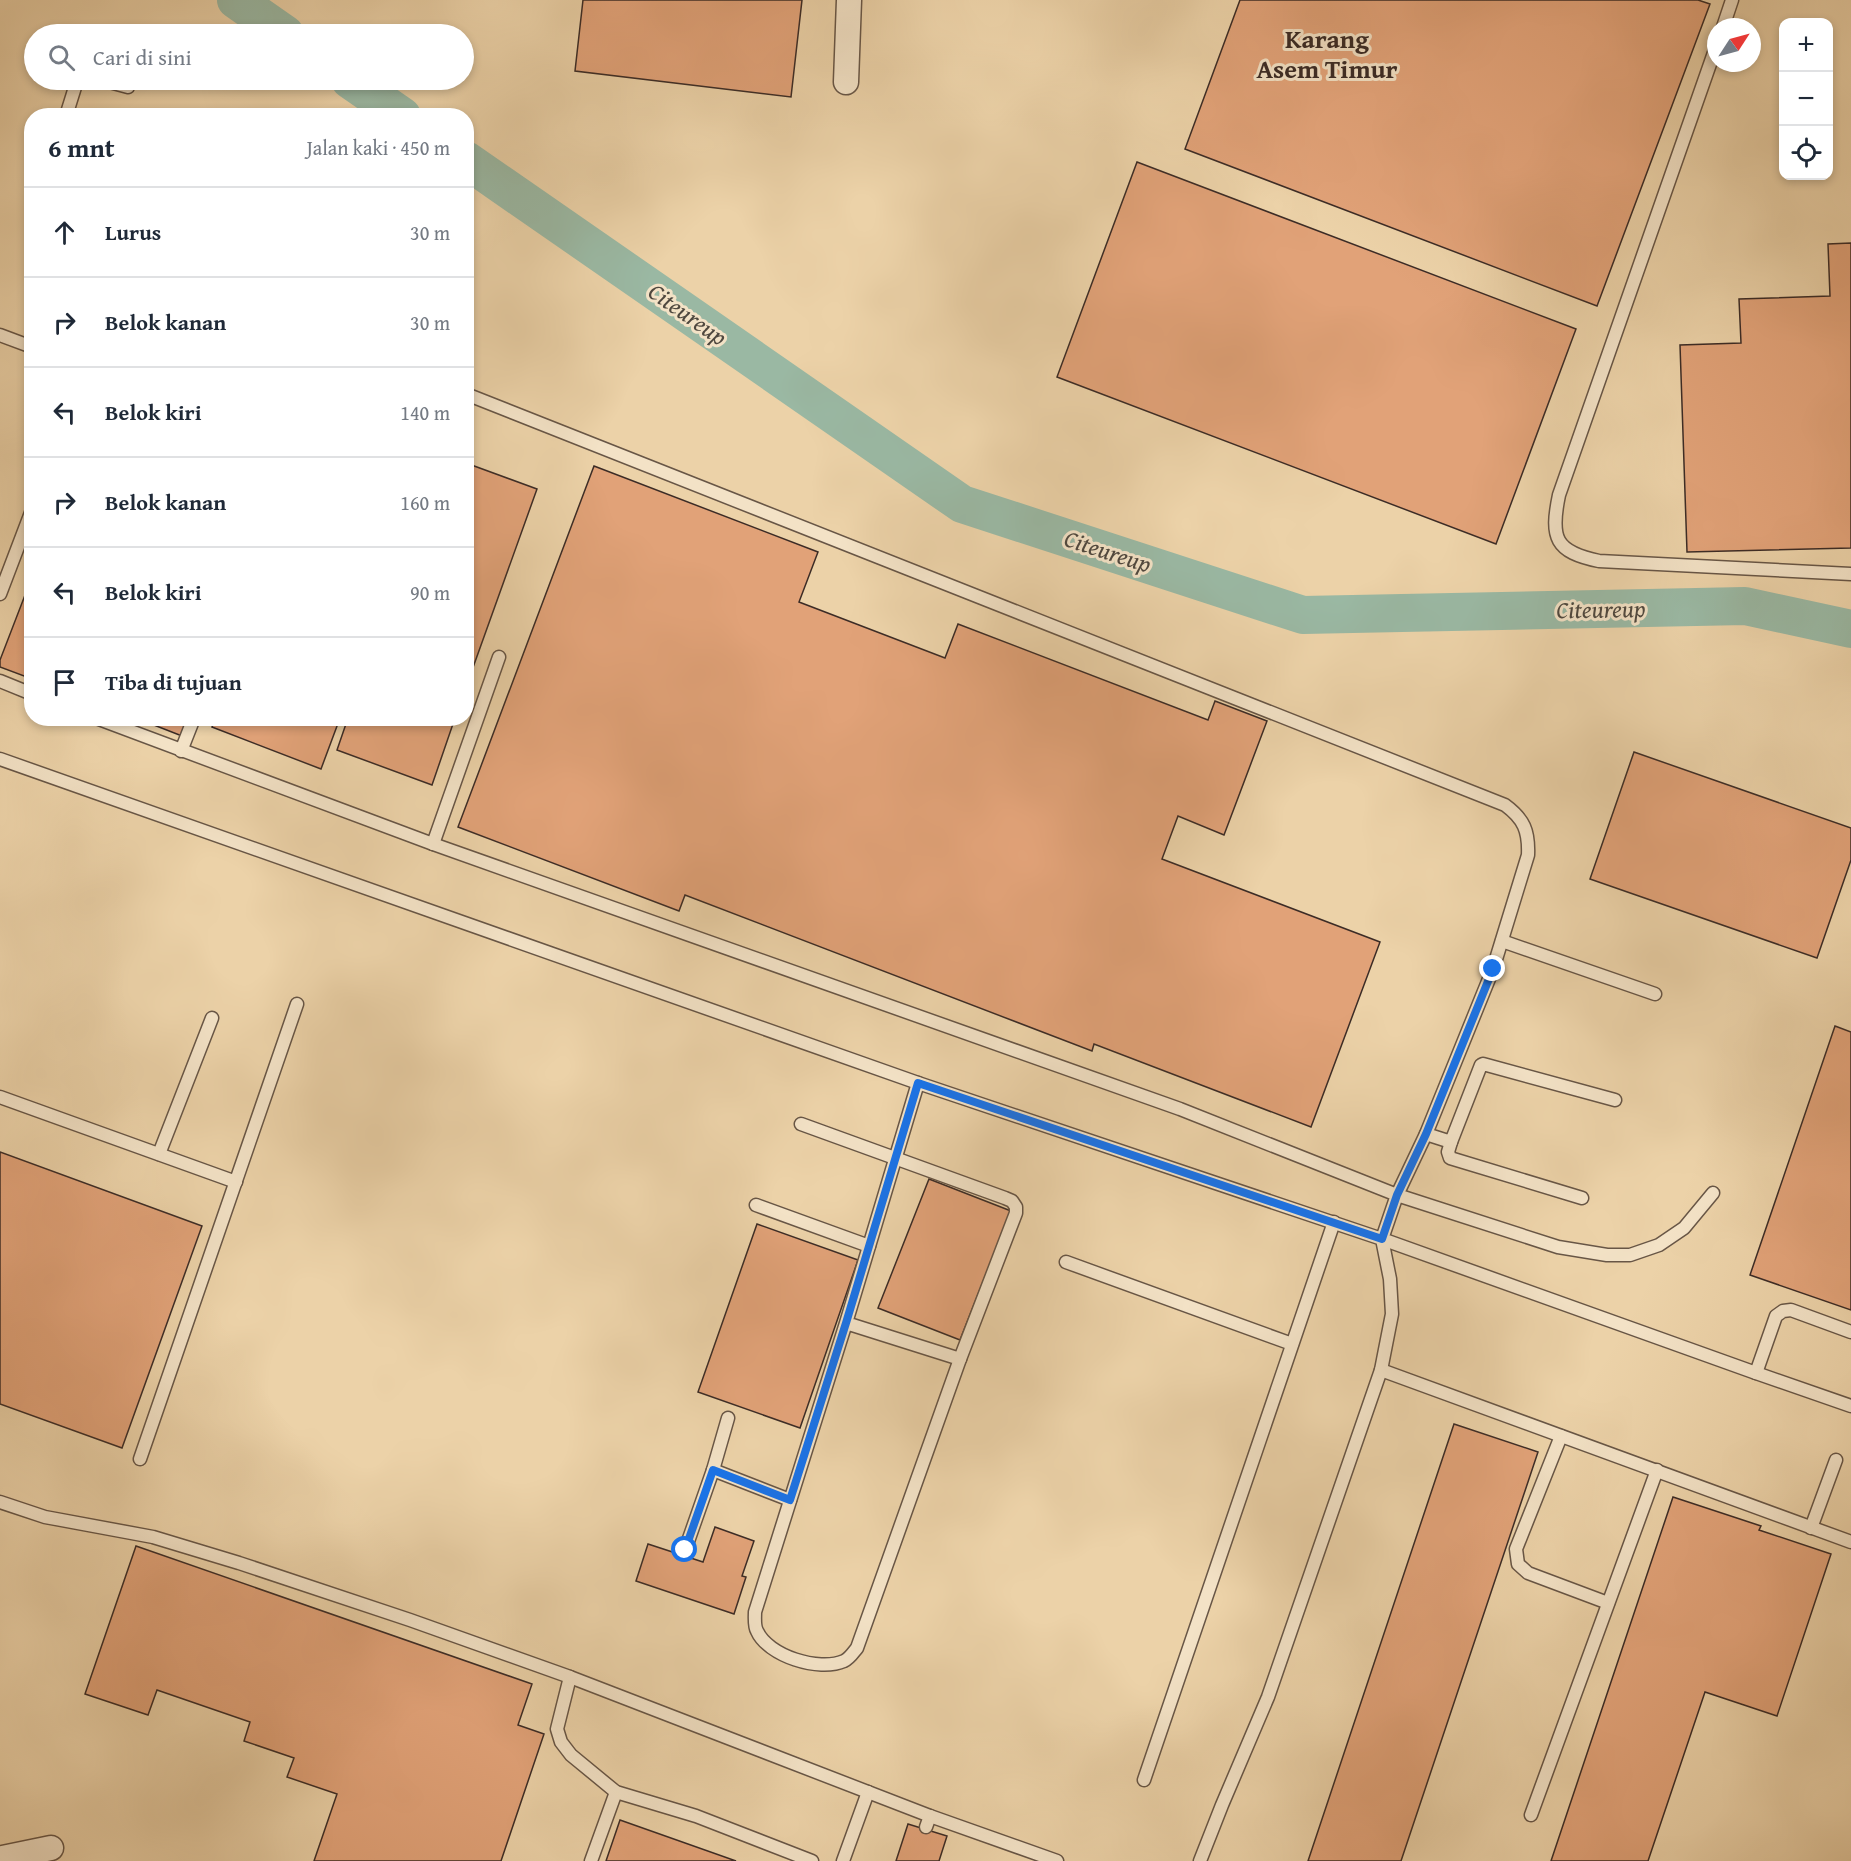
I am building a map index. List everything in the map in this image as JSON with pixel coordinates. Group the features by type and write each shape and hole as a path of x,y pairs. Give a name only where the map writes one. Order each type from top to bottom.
{"street":[{"path":"846,82 849,0"},
{"path":"1,1859 51,1848"}],"lane":[{"path":"1726,18 1732,0"},
{"path":"1707,72 1559,495 1555,530 1564,547 1583,558 1599,561 1851,574"},
{"path":"68,108 74,90"},
{"path":"0,335 24,344"},
{"path":"474,397 1505,805 1518,815 1525,828 1529,842 1528,855 1502,941 1426,1134 1397,1195 1382,1239 1390,1278 1392,1314 1381,1370 1268,1697 1200,1861"},
{"path":"0,594 24,531"},
{"path":"434,844 499,657"},
{"path":"0,681 24,691"},
{"path":"117,726 434,844 1179,1109 1397,1195 1558,1247 1607,1255 1630,1255 1659,1245 1684,1228 1713,1193"},
{"path":"181,751 191,726"},
{"path":"0,759 918,1083 1334,1222 1851,1406"},
{"path":"1502,941 1655,994"},
{"path":"140,1459 297,1004"},
{"path":"159,1154 212,1018"},
{"path":"1582,1198 1450,1158 1448,1152 1451,1142 1483,1064 1615,1100"},
{"path":"801,1124 895,1158 1005,1198 1012,1201 1016,1207 1016,1213 960,1359 857,1648 845,1661 833,1664 804,1664 772,1649 756,1630 755,1612 846,1323 895,1158 918,1083"},
{"path":"0,1097 236,1182"},
{"path":"1426,1134 1451,1142"},
{"path":"756,1206 869,1246"},
{"path":"1144,1780 1334,1222"},
{"path":"1066,1262 1292,1344"},
{"path":"1756,1373 1776,1316 1783,1311 1791,1310 1851,1332"},
{"path":"846,1323 960,1359"},
{"path":"1381,1370 1851,1542"},
{"path":"685,1550 713,1470 728,1418"},
{"path":"1561,1436 1516,1550 1518,1564 1528,1573 1608,1603"},
{"path":"1810,1528 1836,1460"},
{"path":"713,1470 790,1500"},
{"path":"1531,1815 1657,1470"},
{"path":"0,1502 82,1525 153,1537 410,1620 570,1677 867,1792 928,1822 1057,1861"},
{"path":"570,1677 557,1729 561,1742 571,1755 616,1792 696,1816 812,1861"},
{"path":"591,1861 616,1792"},
{"path":"843,1861 867,1792"}],"building":[{"path":"583,0 802,0 791,97 575,71"},
{"path":"1240,0 1698,0 1710,4 1597,306 1185,149"},
{"path":"1137,162 1576,329 1496,544 1057,377"},
{"path":"1851,243 1851,548 1687,552 1680,345 1741,343 1739,299 1830,296 1828,244"},
{"path":"474,466 537,489 474,665"},
{"path":"594,466 818,552 799,602 945,658 958,624 1208,720 1215,701 1267,721 1224,835 1178,816 1162,859 1380,942 1311,1127 1094,1044 1092,1051 685,895 679,911 458,827"},
{"path":"24,598 24,676 0,667 0,660"},
{"path":"156,726 185,726 182,736"},
{"path":"212,726 337,726 321,769"},
{"path":"345,726 452,726 432,785 337,750"},
{"path":"1634,752 1851,828 1851,860 1817,958 1590,879"},
{"path":"1835,1026 1851,1032 1851,1310 1750,1275"},
{"path":"0,1152 202,1226 122,1448 0,1404"},
{"path":"929,1179 1011,1211 960,1340 878,1308"},
{"path":"757,1224 858,1260 800,1428 698,1392"},
{"path":"1454,1424 1538,1452 1401,1861 1308,1861"},
{"path":"1673,1497 1761,1526 1759,1530 1831,1554 1777,1716 1705,1692 1648,1861 1551,1861"},
{"path":"715,1527 754,1541 742,1576 746,1577 734,1614 636,1581 648,1544 703,1562"},
{"path":"136,1546 532,1684 518,1725 544,1734 501,1861 314,1861 337,1794 287,1777 294,1758 244,1741 250,1722 157,1690 148,1715 85,1694"},
{"path":"620,1820 736,1861 606,1861"},
{"path":"908,1824 947,1836 939,1861 896,1861"}],"waterway":[{"name":"Citeureup","path":"236,0 271,24"},
{"name":"Citeureup","path":"364,90 390,108"},
{"name":"Citeureup","path":"474,166 962,504 1303,615 1745,606 1851,629"}],"district":[{"name":"Karang Asem Timur","path":"1327,52"}],"route":[{"path":"685,1550 713,1470 790,1500 918,1083 1382,1239 1397,1195 1448,1083 1493,969"}]}
